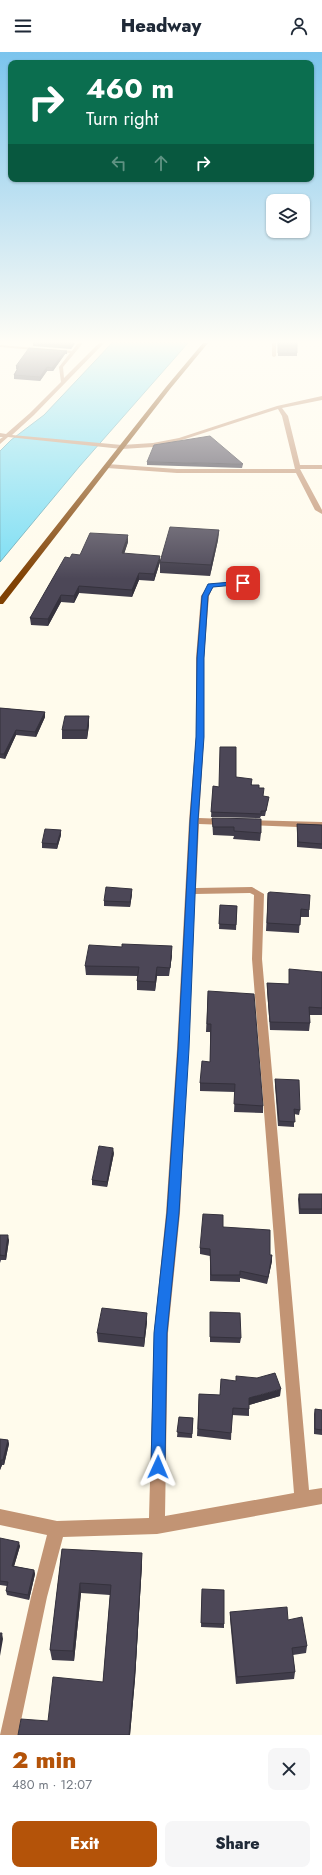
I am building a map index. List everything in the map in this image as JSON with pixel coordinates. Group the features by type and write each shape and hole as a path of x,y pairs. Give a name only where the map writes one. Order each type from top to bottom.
{"main road":[{"path":"0,602 143,422"}],"street":[{"path":"0,442 9,436 24,422"},
{"path":"0,435 122,447 153,445 180,439 234,422"},
{"path":"286,422 298,469 318,510 322,512"},
{"path":"107,466 176,472 322,467"},
{"path":"157,1526 161,1333 173,1213 194,821 200,737 200,658 205,596 211,585 243,583"},
{"path":"194,821 322,825"},
{"path":"191,891 252,890 259,894 257,959 302,1499"},
{"path":"0,1517 57,1529 157,1526 322,1496"},
{"path":"9,1735 57,1529"}],"water":[{"path":"35,422 119,422 0,562 0,451 11,440"}],"building":[{"path":"210,436 243,464 147,462 154,445"},
{"path":"170,527 219,530 211,565 160,562"},
{"path":"90,533 128,535 122,553 160,556 154,574 139,573 132,590 79,586 74,596 61,595 48,619 30,618 65,557 70,558 72,554 80,555"},
{"path":"0,708 45,712 35,732 16,730 4,754 0,754"},
{"path":"65,716 89,716 87,730 62,730"},
{"path":"220,747 236,747 236,777 252,779 251,785 259,785 259,788 264,788 263,796 269,797 266,811 261,811 261,814 211,812 213,786 219,787"},
{"path":"212,818 261,819 261,833 234,831 234,827 213,827"},
{"path":"297,824 322,825 322,844 298,842"},
{"path":"45,829 61,830 57,844 42,843"},
{"path":"106,887 132,889 130,902 104,901"},
{"path":"268,893 310,895 309,910 301,909 300,925 267,923"},
{"path":"220,905 237,906 236,925 219,924"},
{"path":"122,944 172,946 170,968 157,967 155,982 137,981 139,967 85,966 89,945 122,947"},
{"path":"289,969 322,972 322,1008 309,1007 310,1023 270,1022 267,983 289,984"},
{"path":"208,991 254,994 263,1106 234,1104 235,1084 200,1083 202,1061 210,1062 211,1024 207,1024"},
{"path":"275,1079 299,1080 300,1110 294,1109 295,1122 279,1121"},
{"path":"99,1146 113,1148 107,1182 92,1180"},
{"path":"299,1194 322,1194 322,1209 300,1209"},
{"path":"203,1214 223,1215 223,1227 270,1230 270,1255 272,1255 268,1277 240,1271 240,1275 211,1275 210,1249 200,1248"},
{"path":"0,1235 8,1235 5,1256 0,1255"},
{"path":"102,1308 147,1313 144,1338 97,1333"},
{"path":"210,1312 240,1313 241,1338 210,1337"},
{"path":"275,1373 281,1389 249,1398 249,1409 233,1408 231,1433 198,1429 199,1394 220,1395 221,1379 236,1381 236,1376 257,1378"},
{"path":"315,1409 322,1410 322,1430 315,1429"},
{"path":"179,1417 193,1418 192,1434 177,1432"},
{"path":"0,1439 8,1440 3,1460 1,1460 0,1463"},
{"path":"0,1538 19,1542 12,1566 34,1570 28,1595 6,1591 8,1582 0,1581"},
{"path":"62,1549 142,1553 135,1669 129,1735 18,1735 21,1719 48,1721 53,1677 103,1682 111,1585 80,1583 73,1651 50,1650"},
{"path":"202,1589 224,1590 224,1624 201,1623"},
{"path":"287,1607 288,1620 302,1617 307,1646 292,1648 295,1672 237,1677 230,1612"}],"route":[{"path":"158,1467 161,1333 173,1213 183,1049 194,821 200,737 200,658 205,596 211,585 243,583"}]}
